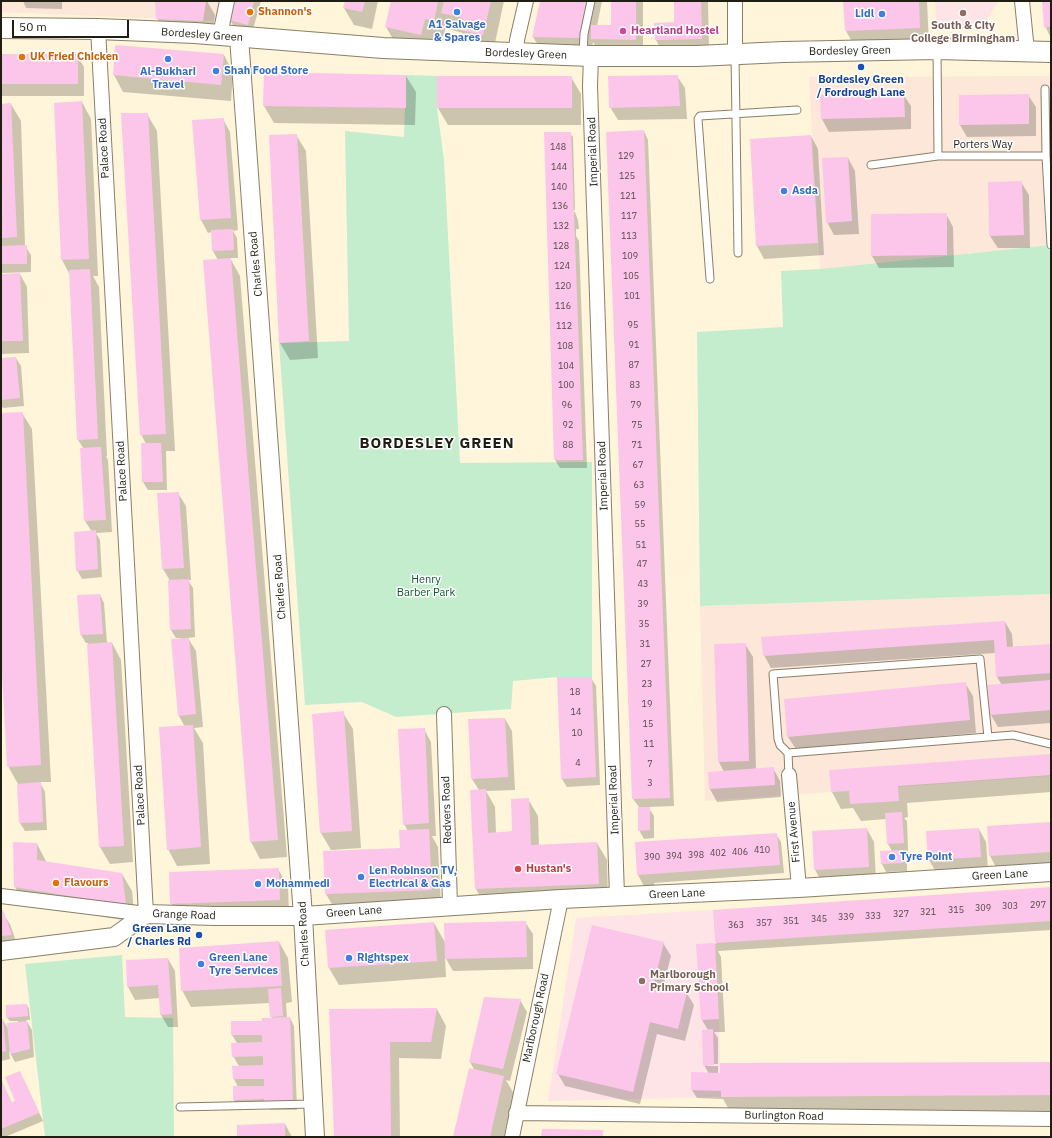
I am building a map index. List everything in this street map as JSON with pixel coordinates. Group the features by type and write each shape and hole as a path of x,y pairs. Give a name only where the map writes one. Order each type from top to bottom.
{"main road":[{"name":"Bordesley Green","path":"2,24 220,35 239,38 383,48 587,56 697,56 937,49 1051,52"}],"street":[{"path":"220,35 226,1"},
{"path":"516,54 517,40 526,1"},
{"path":"734,1 735,54"},
{"path":"1022,1 1027,51"},
{"name":"Palace Road","path":"98,29 146,914"},
{"name":"Charles Road","path":"239,38 303,916 315,1137"},
{"name":"Imperial Road","path":"587,56 590,86 617,896"},
{"name":"Redvers Road","path":"444,714 450,905"},
{"name":"First Avenue","path":"789,775 799,888"},
{"name":"Green Lane","path":"303,916 450,905 799,888 1051,872"},
{"path":"1,896 146,914"},
{"name":"Marlborough Road","path":"512,1137 561,899"},
{"name":"Grange Road","path":"1,951 114,937 146,914 303,916"},
{"name":"Burlington Road","path":"516,1113 1051,1119"}],"lane":[{"path":"587,56 584,34 591,1"},
{"name":"Porters Way","path":"937,49 938,156 1046,156"},
{"path":"735,54 738,253"},
{"path":"1045,89 1046,156 1051,245"},
{"path":"710,279 698,120 700,116 797,110"},
{"path":"871,165 938,156"},
{"path":"789,775 788,753 780,745 778,739 773,674 980,659 988,737"},
{"path":"788,753 1013,735 1051,744"},
{"path":"180,1107 313,1104"}],"shaded area":[{"path":"1,1 221,1 216,21 1,12"},
{"name":"South & City College Birmingham","path":"935,1 998,1 984,25 937,28"},
{"path":"1051,76 1051,245 820,269 809,77"},
{"path":"1051,594 1051,776 705,801 700,606"},
{"name":"Marlborough Primary School","path":"713,910 719,1019 721,1097 548,1101 576,918"}],"green space":[{"name":"Henry Barber Park","path":"406,75 437,76 437,108 444,160 460,463 592,462 592,677 557,677 513,681 511,709 396,717 362,702 305,705 279,343 349,341 345,131 404,137"},
{"path":"1051,245 1051,594 700,606 697,332 783,327 781,271 820,269"},
{"path":"122,955 125,1017 173,1018 174,1137 45,1137 25,964"}],"building":[{"path":"155,1 206,1 203,21 156,19"},
{"path":"234,1 254,1 248,25 229,20"},
{"path":"345,1 365,1 362,12 343,8"},
{"path":"391,1 438,1 434,21 425,19 421,35 385,27"},
{"path":"444,1 491,1 483,35 460,30 463,18 441,13"},
{"path":"540,1 589,1 581,38 532,37"},
{"path":"611,1 636,1 636,40 591,39 591,25 611,25"},
{"path":"674,1 701,1 702,39 655,40 654,23 674,22"},
{"name":"Lidl","path":"843,1 919,1 920,28 845,31"},
{"path":"1042,1 1051,1 1051,27 1044,27"},
{"path":"115,45 224,54 221,85 113,75"},
{"path":"1,54 78,54 78,84 1,84"},
{"path":"264,72 406,75 406,108 263,106"},
{"path":"678,75 680,106 609,108 608,76"},
{"path":"437,76 572,76 572,108 437,108"},
{"path":"904,93 905,117 821,119 820,95"},
{"path":"1029,94 1029,124 959,125 959,95"},
{"path":"82,101 89,259 61,260 54,103"},
{"path":"11,103 17,237 1,238 1,104"},
{"path":"121,113 148,113 166,434 140,435"},
{"path":"224,118 231,218 200,220 192,120"},
{"path":"644,130 670,798 632,799 606,132"},
{"path":"544,132 571,132 583,460 554,460"},
{"path":"297,134 309,341 279,343 269,135"},
{"name":"Asda","path":"811,135 818,243 756,246 750,139"},
{"path":"848,157 852,221 826,223 822,158"},
{"path":"1022,181 1024,235 989,236 988,182"},
{"path":"947,213 947,255 871,256 871,214"},
{"path":"233,229 234,250 212,251 211,230"},
{"path":"27,245 27,264 1,264 1,246"},
{"path":"231,258 278,840 250,842 203,260"},
{"path":"90,269 98,439 77,440 69,270"},
{"path":"20,273 23,341 1,341 1,274"},
{"path":"16,357 20,398 1,400 1,358"},
{"path":"23,412 41,765 7,767 1,655 1,413"},
{"path":"141,443 161,443 163,482 142,482"},
{"path":"101,447 106,520 84,521 80,448"},
{"path":"179,492 184,568 162,569 157,493"},
{"path":"96,530 98,569 76,571 74,532"},
{"path":"189,579 191,629 170,630 168,580"},
{"path":"100,594 103,634 80,635 77,595"},
{"path":"1005,621 1007,647 1051,644 1051,673 996,677 994,640 763,656 761,637"},
{"path":"189,638 196,714 178,716 171,639"},
{"path":"112,642 124,846 99,847 87,644"},
{"path":"746,643 749,761 718,762 714,644"},
{"path":"557,677 592,677 596,777 561,779"},
{"path":"1051,680 1051,710 990,715 988,685"},
{"path":"966,682 970,720 787,737 784,699"},
{"path":"344,711 352,831 320,833 312,714"},
{"path":"505,718 508,777 471,779 468,719"},
{"path":"193,725 201,847 167,850 159,727"},
{"path":"425,728 429,823 403,825 398,729"},
{"path":"1051,754 1051,775 898,786 899,801 850,804 849,791 831,792 829,770"},
{"path":"774,767 775,785 709,789 708,772"},
{"path":"41,782 43,822 19,823 17,784"},
{"path":"486,789 488,833 512,831 511,799 529,798 531,845 597,842 599,884 475,889 470,790"},
{"path":"638,807 650,807 650,830 638,831"},
{"path":"902,812 904,843 887,844 885,813"},
{"path":"1051,822 1051,852 989,856 987,826"},
{"path":"867,828 869,867 814,870 812,831"},
{"path":"979,828 981,857 928,860 926,831"},
{"path":"429,829 432,890 325,894 323,851 400,848 399,830"},
{"path":"777,833 780,865 637,875 635,842"},
{"path":"13,842 37,843 37,860 122,873 126,905 14,887"},
{"name":"Tyre Point","path":"903,850 903,863 881,864 880,851"},
{"path":"279,868 280,900 170,904 169,872"},
{"path":"1051,887 1051,921 715,943 713,910"},
{"path":"1,910 3,910 12,935 1,936"},
{"path":"526,921 527,957 445,959 444,923"},
{"path":"434,922 437,961 328,968 325,930"},
{"path":"592,925 664,942 654,984 687,992 678,1029 650,1022 633,1092 556,1074"},
{"path":"279,941 282,986 181,991 179,948"},
{"path":"715,943 719,1019 701,1020 696,944"},
{"path":"168,958 172,1014 160,1015 158,985 127,987 126,960"},
{"path":"281,988 283,1016 270,1017 268,989"},
{"path":"484,997 521,999 503,1069 469,1062"},
{"path":"27,1004 28,1016 6,1018 6,1005"},
{"path":"437,1008 431,1042 390,1042 391,1137 334,1137 329,1009"},
{"path":"290,1017 293,1102 264,1102 264,1099 233,1100 233,1086 264,1086 264,1079 233,1079 232,1066 263,1065 263,1056 232,1057 231,1043 262,1042 262,1035 231,1035 231,1021 262,1021 262,1018"},
{"path":"1,1019 3,1019 6,1051 1,1052"},
{"path":"27,1021 30,1049 10,1054 7,1023"},
{"path":"713,1029 714,1065 703,1066 702,1030"},
{"path":"1051,1062 1051,1095 721,1097 721,1091 691,1090 691,1072 720,1073 720,1063"},
{"path":"469,1068 504,1076 490,1137 453,1137"},
{"path":"20,1071 39,1113 1,1129 1,1078 11,1102 15,1101 5,1077"},
{"path":"285,1123 285,1137 237,1137 237,1125"},
{"path":"542,1129 603,1130 603,1137 541,1137"}],"place":[{"name":"Shannon's","path":"250,12"},
{"name":"A1 Salvage & Spares","path":"457,12"},
{"name":"South & City College Birmingham","path":"963,13"},
{"name":"Lidl","path":"882,14"},
{"name":"Heartland Hostel","path":"623,31"},
{"name":"UK Fried Chicken","path":"22,57"},
{"name":"Al-Bukhari Travel","path":"168,59"},
{"name":"Bordesley Green / Fordrough Lane","path":"861,67"},
{"name":"Shah Food Store","path":"216,71"},
{"name":"Asda","path":"784,191"},
{"name":"Tyre Point","path":"892,857"},
{"name":"Hustan's","path":"518,869"},
{"name":"Len Robinson TV, Electrical & Gas","path":"361,877"},
{"name":"Flavours","path":"56,883"},
{"name":"Mohammedi","path":"258,884"},
{"name":"Green Lane / Charles Rd","path":"199,935"},
{"name":"Rightspex","path":"349,958"},
{"name":"Green Lane Tyre Services","path":"201,964"},
{"name":"Marlborough Primary School","path":"642,981"}],"district":[{"name":"BORDESLEY GREEN","path":"437,444"}]}
